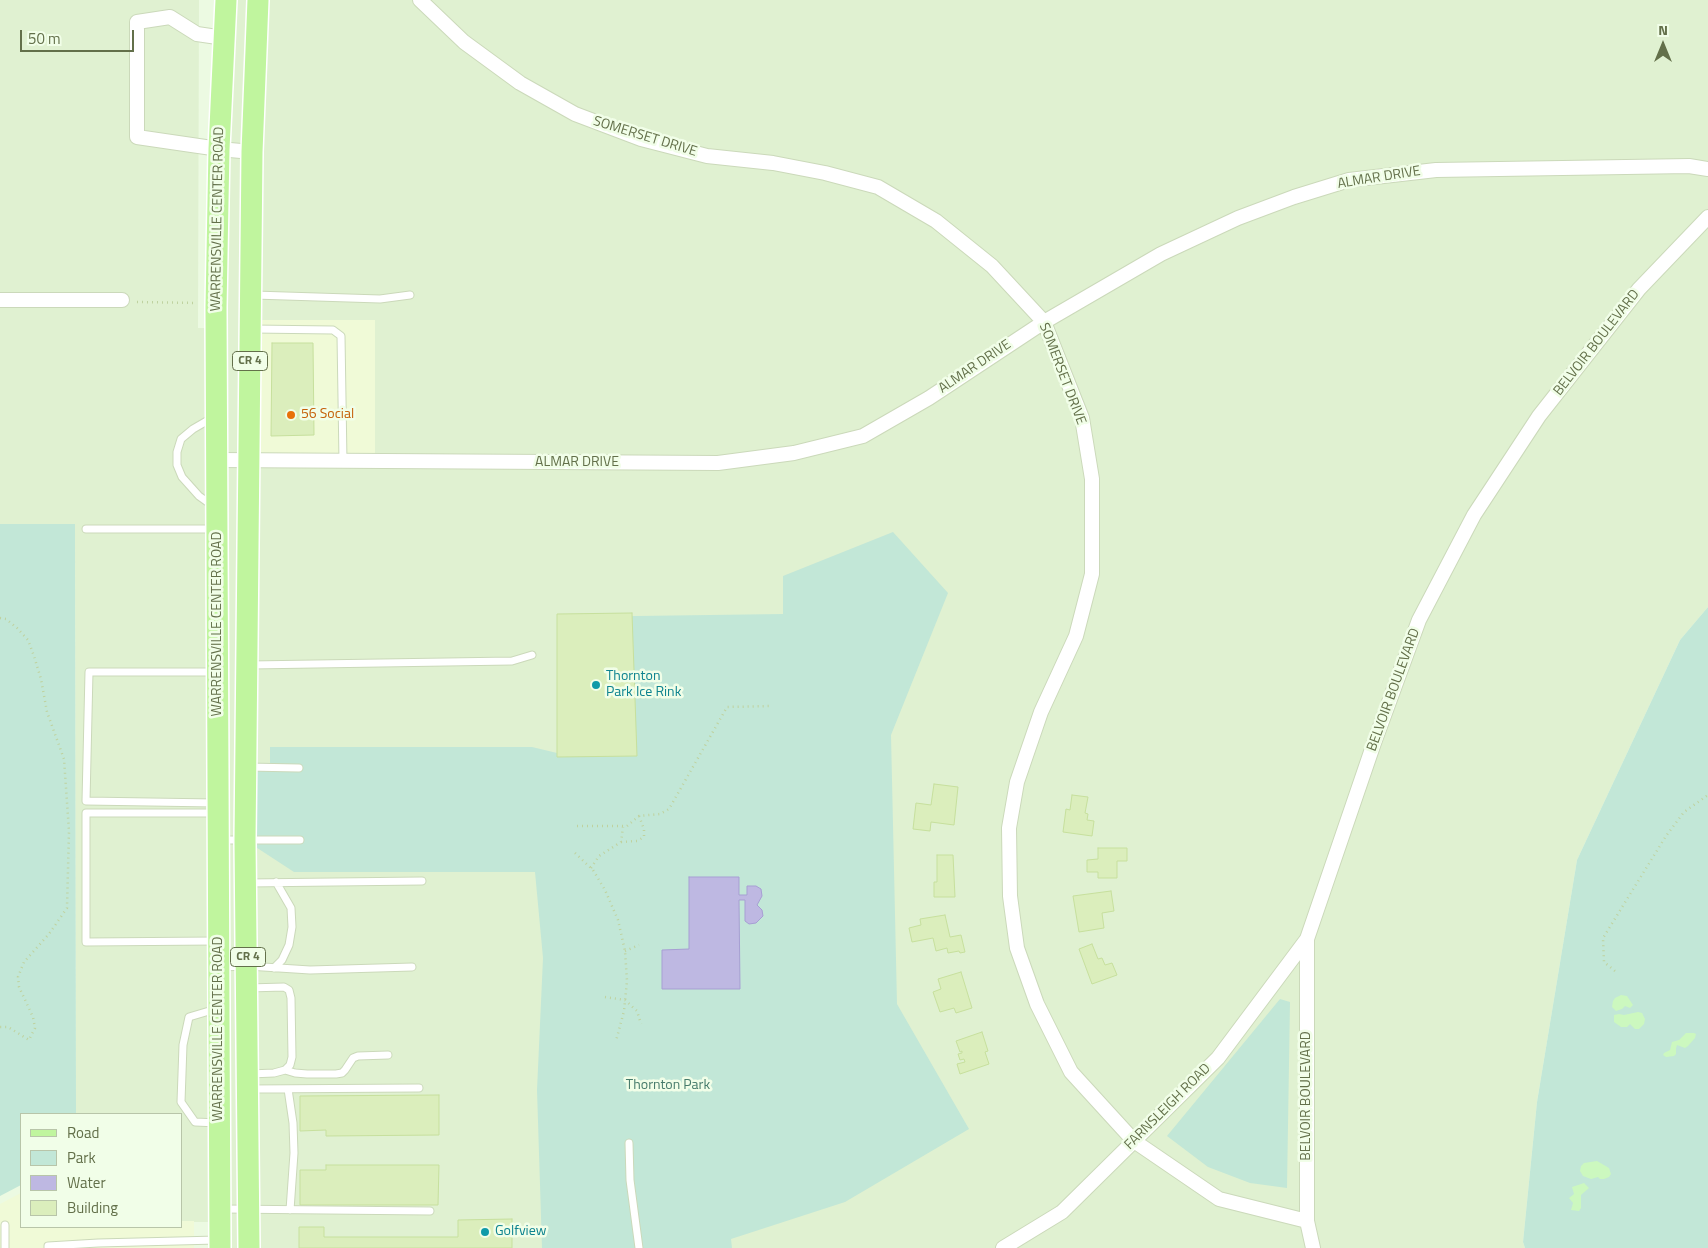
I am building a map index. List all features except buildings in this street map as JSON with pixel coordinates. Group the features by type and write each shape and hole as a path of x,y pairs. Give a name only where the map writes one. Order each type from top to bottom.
{"main road":[{"name":"WARRENSVILLE CENTER ROAD","path":"220,1244 216,307 219,149 226,0"},
{"name":"WARRENSVILLE CENTER ROAD","path":"249,1248 248,966 245,840 252,152 258,0"}],"street":[{"name":"SOMERSET DRIVE","path":"420,0 464,42 520,83 575,114 641,138 707,156 773,163 825,173 878,187 936,222 985,261 1044,322 1082,418 1092,478 1092,574 1076,636 1040,712 1017,782 1009,828 1010,896 1017,948 1037,1004 1071,1072 1134,1141 1218,1198 1307,1221"},
{"path":"224,38 197,34 170,17 137,22 137,136 219,149 252,152"},
{"name":"ALMAR DRIVE","path":"217,460 718,463 794,453 863,436 929,398 1044,322 1162,254 1238,218 1294,197 1349,180 1436,170 1689,166 1708,169"},
{"name":"BELVOIR BOULEVARD","path":"1313,1248 1307,1221 1307,939 1374,744 1420,620 1474,515 1539,416 1639,289 1708,217"},
{"path":"0,300 122,300"},
{"name":"FARNSLEIGH ROAD","path":"1002,1248 1062,1212 1218,1058 1307,939"}],"lane":[{"path":"251,295 380,299 410,295"},
{"path":"250,329 333,330 341,336 343,461"},
{"path":"217,415 192,429 181,439 177,452 177,465 182,476 217,519"},
{"path":"86,529 217,519"},
{"path":"247,665 512,661 532,655"},
{"path":"218,672 89,672 86,801 198,802 218,808"},
{"path":"246,767 299,768"},
{"path":"218,808 86,813 86,942 219,941"},
{"path":"219,840 300,840"},
{"path":"246,883 422,881"},
{"path":"274,968 282,960 289,946 292,927 291,908 276,882"},
{"path":"220,967 248,966 310,970 412,967"},
{"path":"248,988 284,987 289,990 291,998 292,1057 290,1065 285,1070 248,1081"},
{"path":"219,1008 189,1017 183,1045 181,1102 195,1122 220,1123"},
{"path":"285,1070 307,1074 336,1074 342,1073 353,1058 358,1056 388,1055"},
{"path":"248,1081 288,1088 419,1088"},
{"path":"288,1088 293,1124 294,1153 290,1210"},
{"path":"629,1143 630,1180 639,1248"},
{"path":"220,1209 430,1211"},
{"path":"5,1225 5,1248"},
{"path":"48,1248 48,1246 98,1243 220,1244"}],"path":[{"path":"137,302 197,303"},
{"path":"0,618 6,619 18,628 28,640 34,656 41,679 47,712 64,759 69,831 68,908 49,934 24,962 18,977 19,987 33,1017 35,1028 29,1040 8,1027 0,1027"},
{"path":"577,826 627,826 639,816 660,814 669,809 727,707 772,706"},
{"path":"1615,971 1604,962 1603,938 1666,836 1684,812 1708,795"},
{"path":"591,868 599,856 622,842 638,841 644,837 644,829 639,816"},
{"path":"622,842 623,826"},
{"path":"574,853 591,868 605,890 618,920 626,950 627,981 625,1000 616,1041"},
{"path":"626,950 639,945"},
{"path":"605,997 625,1000 638,1011 641,1024"}],"shaded area":[{"path":"0,0 199,0 198,328 216,328 226,0 1708,0 1708,607 1680,640 1577,860 1537,1102 1523,1242 1525,1248 220,1248 220,1222 182,1222 182,1113 76,1113 75,524 0,524"},
{"path":"251,320 375,320 375,461 249,461"},
{"path":"20,1194 20,1228 182,1228 182,1221 194,1221 194,1248 0,1248 0,1204"}],"green space":[{"path":"0,524 75,524 76,1113 20,1113 20,1186 0,1196"},
{"name":"Thornton Park","path":"893,532 948,593 891,735 897,1004 969,1129 845,1202 731,1239 732,1248 542,1248 537,1090 543,958 535,872 294,872 245,840 246,767 270,767 270,747 532,747 557,753 563,617 783,614 783,576"},
{"path":"1708,607 1708,1248 1525,1248 1523,1242 1537,1102 1577,860 1680,640"},
{"path":"1280,999 1290,1002 1287,1188 1250,1183 1208,1167 1167,1136"}],"sand":[{"path":"1621,995 1627,996 1633,1005 1630,1008 1625,1006 1616,1011 1612,1007 1613,1001"},
{"path":"1642,1013 1645,1019 1644,1024 1639,1029 1635,1029 1630,1024 1627,1027 1621,1027 1614,1022 1614,1015"},
{"path":"1686,1033 1696,1034 1688,1046 1685,1048 1677,1045 1674,1056 1666,1057 1663,1055 1670,1050 1672,1042 1679,1040"},
{"path":"1597,1161 1609,1168 1611,1174 1609,1177 1591,1179 1583,1176 1580,1171 1581,1166 1584,1163"},
{"path":"1584,1183 1589,1188 1581,1195 1581,1208 1579,1211 1571,1210 1573,1203 1569,1198 1574,1194 1572,1187"}],"water":[{"path":"689,877 739,877 739,895 747,895 747,886 756,886 761,889 762,896 757,905 762,910 763,916 756,923 749,924 745,921 745,900 739,900 740,989 662,989 662,950 689,949"}],"place":[{"name":"56 Social","path":"291,415"},
{"name":"Thornton Park Ice Rink","path":"596,685"},
{"name":"Golfview","path":"485,1232"}]}
